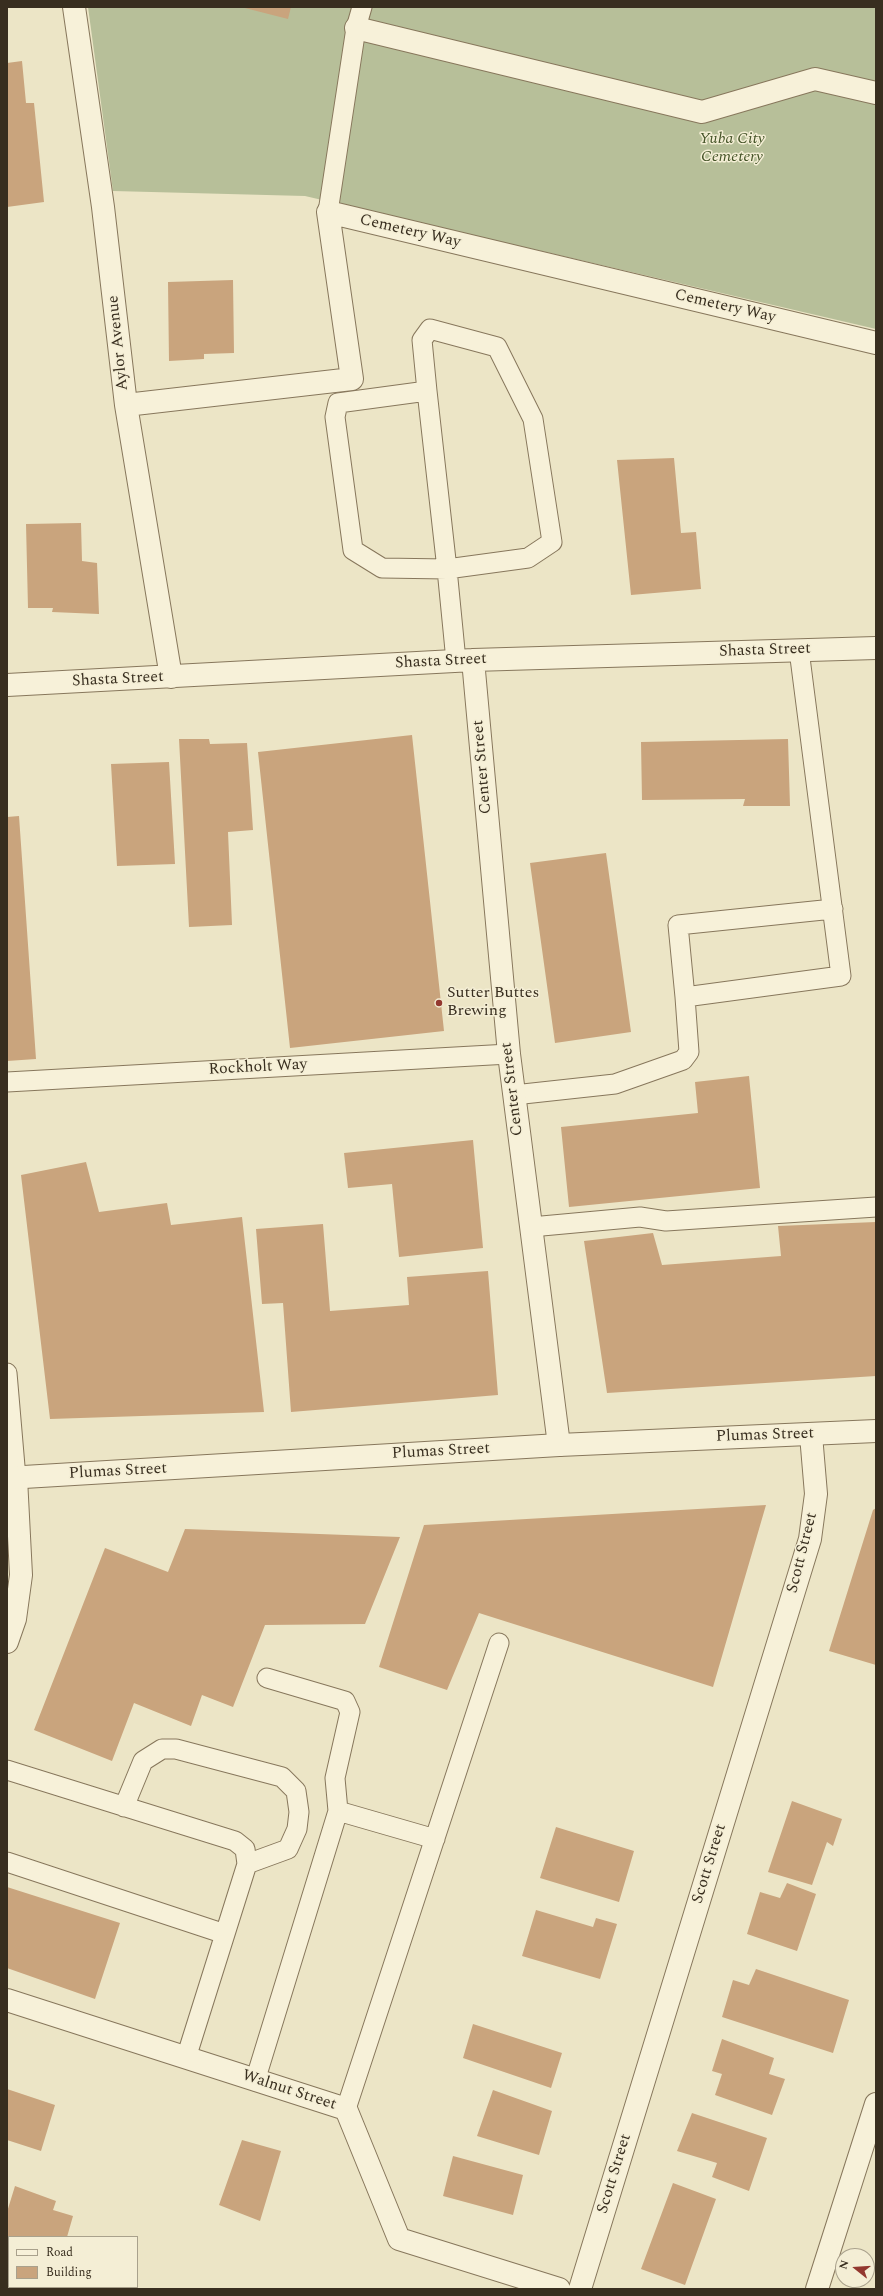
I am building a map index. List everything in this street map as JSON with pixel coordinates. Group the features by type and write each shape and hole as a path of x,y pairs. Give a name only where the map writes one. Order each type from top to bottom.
{"street":[{"name":"Aylor Avenue","path":"74,7 103,207 126,405 171,677"},
{"path":"356,28 702,112 815,79 876,93"},
{"path":"126,405 352,379 328,212"},
{"name":"Cemetery Way","path":"328,212 876,343"},
{"name":"Shasta Street","path":"7,685 465,660 876,648"},
{"name":"Center Street","path":"465,660 509,1054 559,1445"},
{"name":"Plumas Street","path":"12,1478 559,1445 876,1432"},
{"name":"Scott Street","path":"580,2289 810,1539 816,1494 811,1435"},
{"path":"7,1642 15,1619 21,1574 12,1478"},
{"name":"Walnut Street","path":"7,2000 346,2110 399,2239 559,2289"},
{"path":"817,2289 876,2104"}],"lane":[{"path":"328,212 356,28 362,7"},
{"path":"427,391 338,403 335,417 353,550 382,568 447,569 528,558 552,542 533,419 497,347 430,329 422,340 427,391 447,569 465,660"},
{"path":"685,997 841,976 799,650"},
{"path":"514,1095 615,1084 683,1060 689,1052 678,925 833,909"},
{"name":"Rockholt Way","path":"7,1082 509,1054"},
{"path":"531,1227 640,1217 666,1221 876,1207"},
{"path":"7,1373 12,1478"},
{"path":"346,2110 499,1643"},
{"path":"255,2081 338,1811 335,1778 350,1712 345,1701 267,1678"},
{"path":"124,1807 143,1761 162,1749 176,1749 282,1778 296,1790 299,1812 297,1829 288,1849 247,1864"},
{"path":"7,1770 235,1841 245,1849 247,1864 186,2058"},
{"path":"338,1811 435,1839"},
{"path":"7,1862 225,1934"}],"green space":[{"name":"Yuba City Cemetery","path":"88,7 876,7 876,329 305,196 113,191"}],"building":[{"path":"241,7 291,7 288,19"},
{"path":"22,61 26,103 34,103 44,202 7,207 7,63"},
{"path":"233,280 234,353 204,354 204,359 169,361 168,282"},
{"path":"674,458 681,533 696,532 701,589 631,595 617,460"},
{"path":"81,523 82,561 97,563 99,614 52,612 53,608 28,608 26,524"},
{"path":"412,735 444,1031 290,1048 258,752"},
{"path":"179,739 209,739 210,744 247,743 253,830 228,832 232,925 189,927"},
{"path":"788,739 790,806 743,806 745,799 642,800 641,742"},
{"path":"169,762 175,864 117,866 111,764"},
{"path":"19,816 36,1059 7,1061 7,817"},
{"path":"606,853 631,1032 555,1043 530,863"},
{"path":"749,1076 760,1188 569,1207 561,1127 698,1113 695,1082"},
{"path":"473,1140 483,1248 399,1257 392,1184 348,1188 344,1153"},
{"path":"86,1162 99,1212 167,1203 171,1225 242,1217 264,1412 50,1419 21,1175"},
{"path":"876,1222 876,1376 607,1393 584,1241 653,1233 662,1265 781,1256 778,1226"},
{"path":"323,1224 330,1311 409,1305 407,1277 488,1271 498,1395 291,1412 283,1303 262,1304 256,1229"},
{"path":"766,1505 713,1687 479,1613 447,1690 379,1667 424,1525"},
{"path":"876,1508 876,1665 829,1651 873,1510"},
{"path":"185,1529 400,1537 365,1624 265,1625 233,1707 202,1695 191,1726 134,1703 112,1761 34,1730 105,1548 168,1572"},
{"path":"792,1801 842,1819 833,1846 827,1842 812,1885 768,1872"},
{"path":"556,1827 634,1851 619,1902 540,1878"},
{"path":"787,1883 816,1894 797,1951 747,1934 760,1892 780,1898"},
{"path":"7,1887 120,1923 95,1999 7,1968"},
{"path":"536,1910 593,1927 596,1918 617,1924 600,1979 522,1956"},
{"path":"756,1969 849,2000 833,2053 722,2017 733,1980 749,1985"},
{"path":"473,2024 562,2053 551,2088 463,2058"},
{"path":"722,2039 774,2058 769,2074 785,2079 772,2115 715,2095 722,2074 712,2071"},
{"path":"7,2089 55,2105 41,2151 7,2140"},
{"path":"493,2090 552,2111 539,2155 477,2136"},
{"path":"692,2113 767,2138 749,2191 712,2177 717,2163 677,2151"},
{"path":"242,2140 281,2151 260,2221 219,2205"},
{"path":"453,2156 523,2175 513,2215 443,2196"},
{"path":"673,2183 716,2199 685,2285 641,2269"},
{"path":"15,2186 56,2201 53,2210 73,2216 67,2236 7,2237 7,2212"}],"place":[{"name":"Sutter Buttes Brewing","path":"439,1003"}]}
